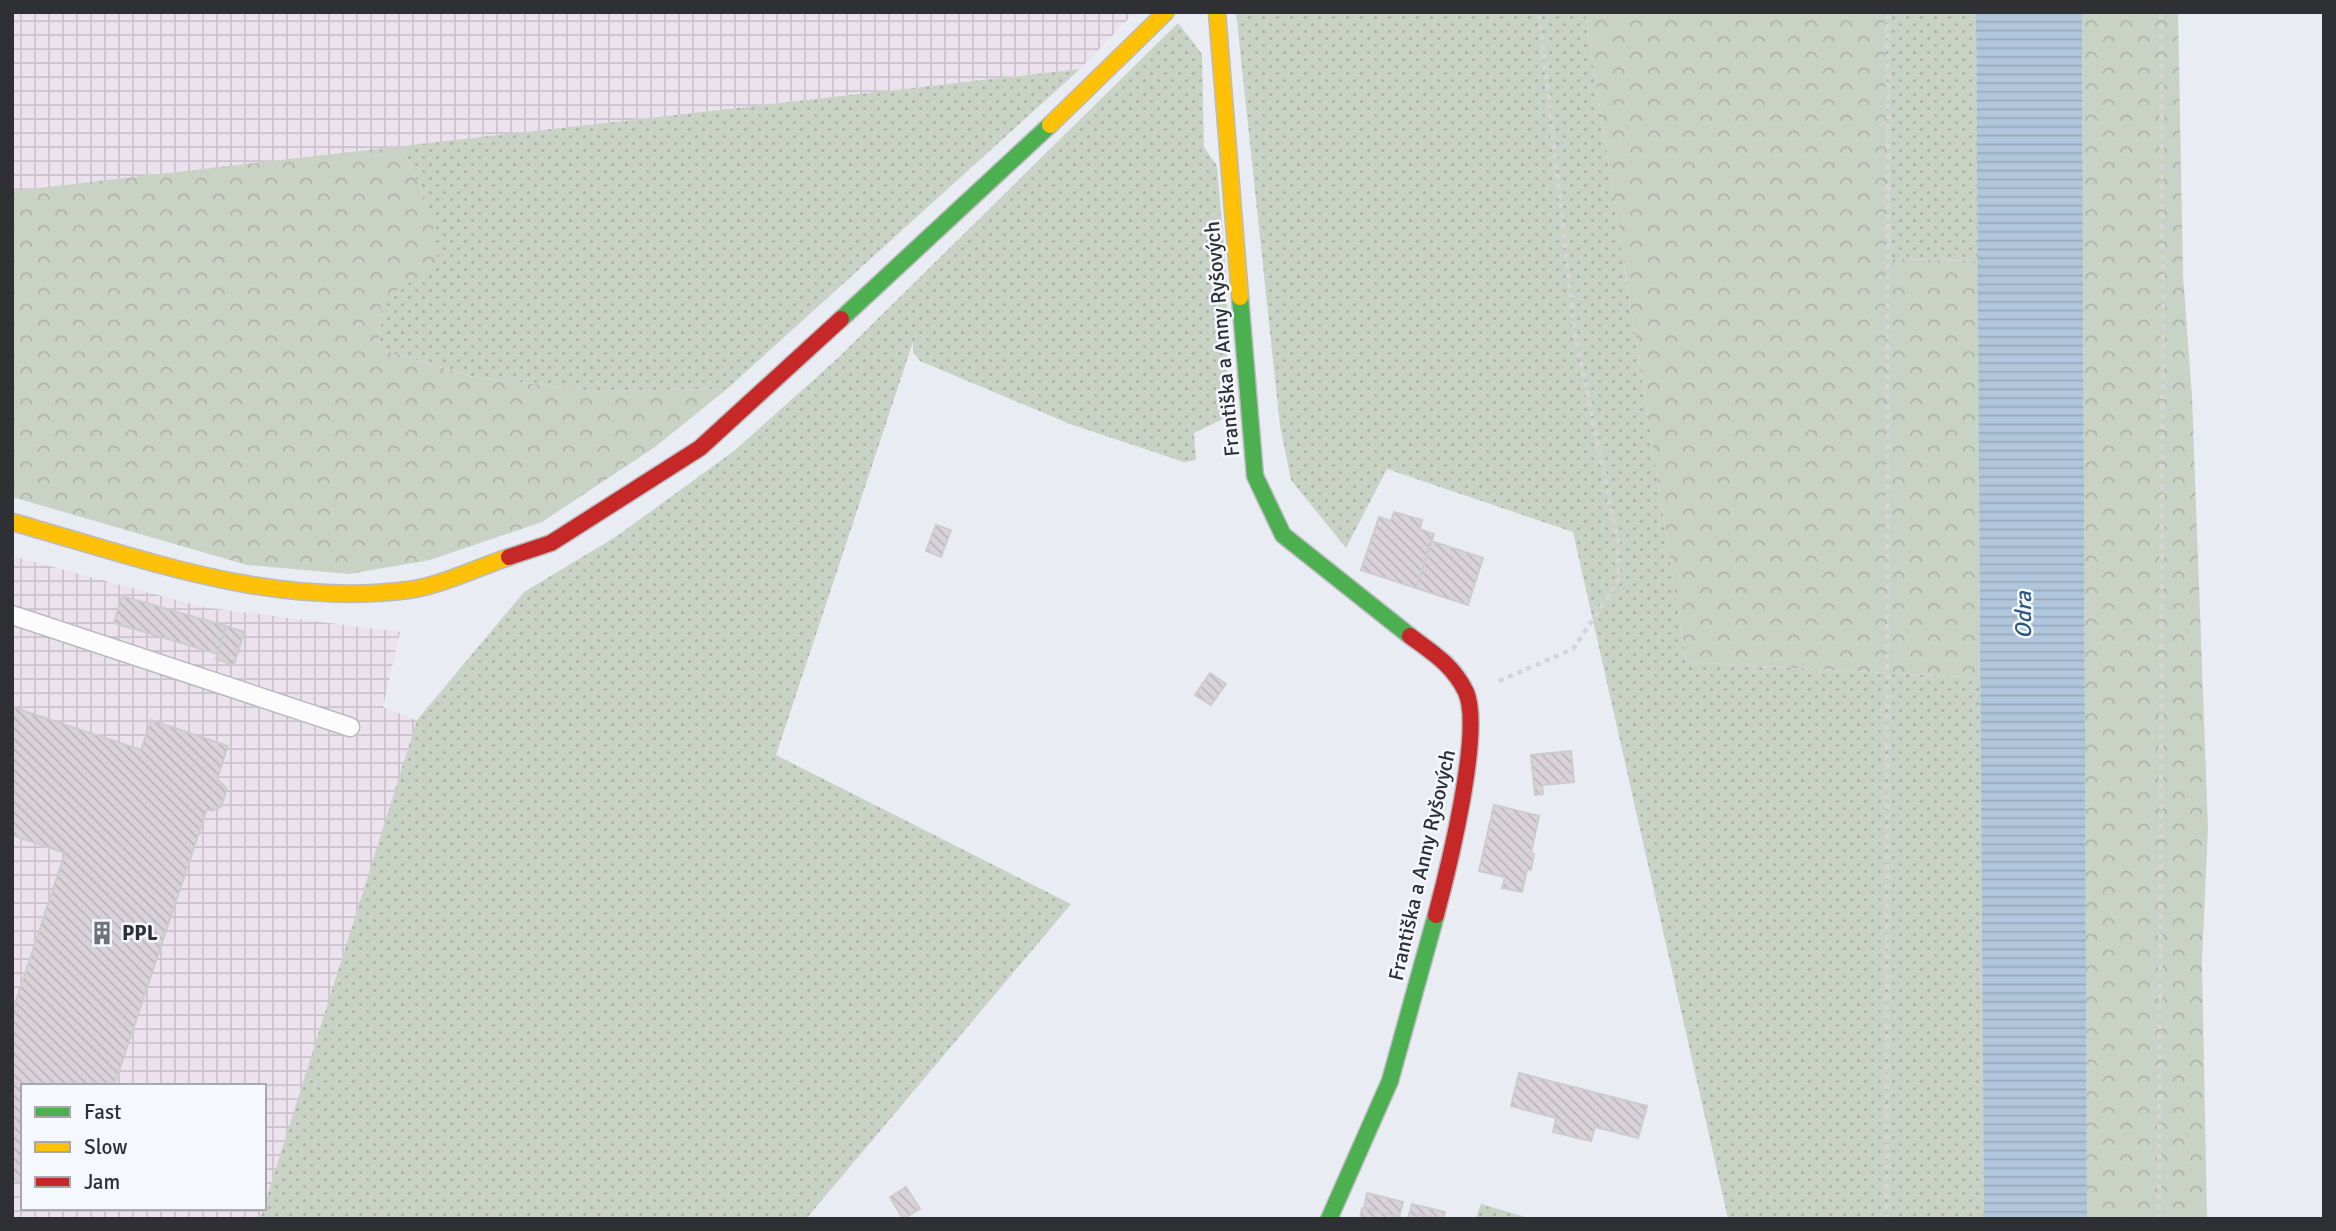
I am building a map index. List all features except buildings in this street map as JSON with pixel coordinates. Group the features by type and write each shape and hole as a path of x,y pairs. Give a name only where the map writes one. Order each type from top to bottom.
{"street":[{"path":"12,522 232,584 292,592 354,594 411,590 551,543 700,448 1007,167 1166,12"},
{"name":"Františka a Anny Ryšových","path":"1217,12 1255,476 1283,535 1380,614 1450,665 1467,695 1472,744 1440,899 1390,1081 1329,1219"}],"lane":[{"path":"12,615 351,727"}],"path":[{"path":"1467,695 1573,649 1618,582 1618,541 1575,334 1539,12"},
{"path":"1887,1219 1888,12"},
{"path":"2159,1219 2164,304 2161,12"}],"shaded area":[{"path":"12,12 1135,12 1080,69 12,191"},
{"name":"PPL","path":"12,556 203,607 400,632 383,707 426,724 266,1207 266,1084 21,1084 21,1210 265,1210 262,1219 12,1219"}],"green space":[{"path":"1236,12 1585,12 1686,662 1982,678 1984,1219 1728,1219 1573,532 1387,469 1346,548 1291,480 1280,426"},
{"path":"1585,12 1885,12 1890,259 1978,261 1982,678 1686,662"},
{"path":"1885,12 1976,12 1978,261 1890,259"},
{"path":"2082,12 2178,12 2183,275 2192,397 2208,828 2202,961 2207,1219 2087,1219"},
{"path":"1178,23 1202,54 1204,147 1217,166 1227,283 1227,417 1194,433 1196,460 1184,462 1070,424 920,361 913,352 913,342 776,755 1071,904 806,1219 260,1219 263,1210 266,1210 266,1200 417,720 524,592 617,536 734,451 839,357"},
{"path":"1080,69 727,389 592,391 469,376 379,349 382,300 430,210 402,146"},
{"path":"402,146 430,210 439,264 382,300 379,349 469,376 592,391 727,389 655,447 542,522 430,560 349,574 247,565 12,497 12,191"},
{"path":"1481,1204 1532,1219 1476,1219"}],"water":[{"name":"Odra","path":"1976,12 2082,12 2087,1219 1984,1219"}],"traffic: fast":[{"path":"841,319 1050,125"},
{"path":"1240,297 1255,476 1283,535 1410,636"},
{"path":"1329,1219 1390,1081 1436,915"}],"traffic: slow":[{"path":"1050,125 1166,12"},
{"path":"1217,12 1240,297"},
{"path":"12,522 207,576 306,592 357,594 420,588 509,557"}],"traffic: jam":[{"path":"509,557 551,543 700,448 841,319"},
{"path":"1410,636 1442,660 1455,674 1466,692 1470,711 1470,737 1462,801 1436,915"}],"place":[{"name":"PPL","path":"102,933"}]}
